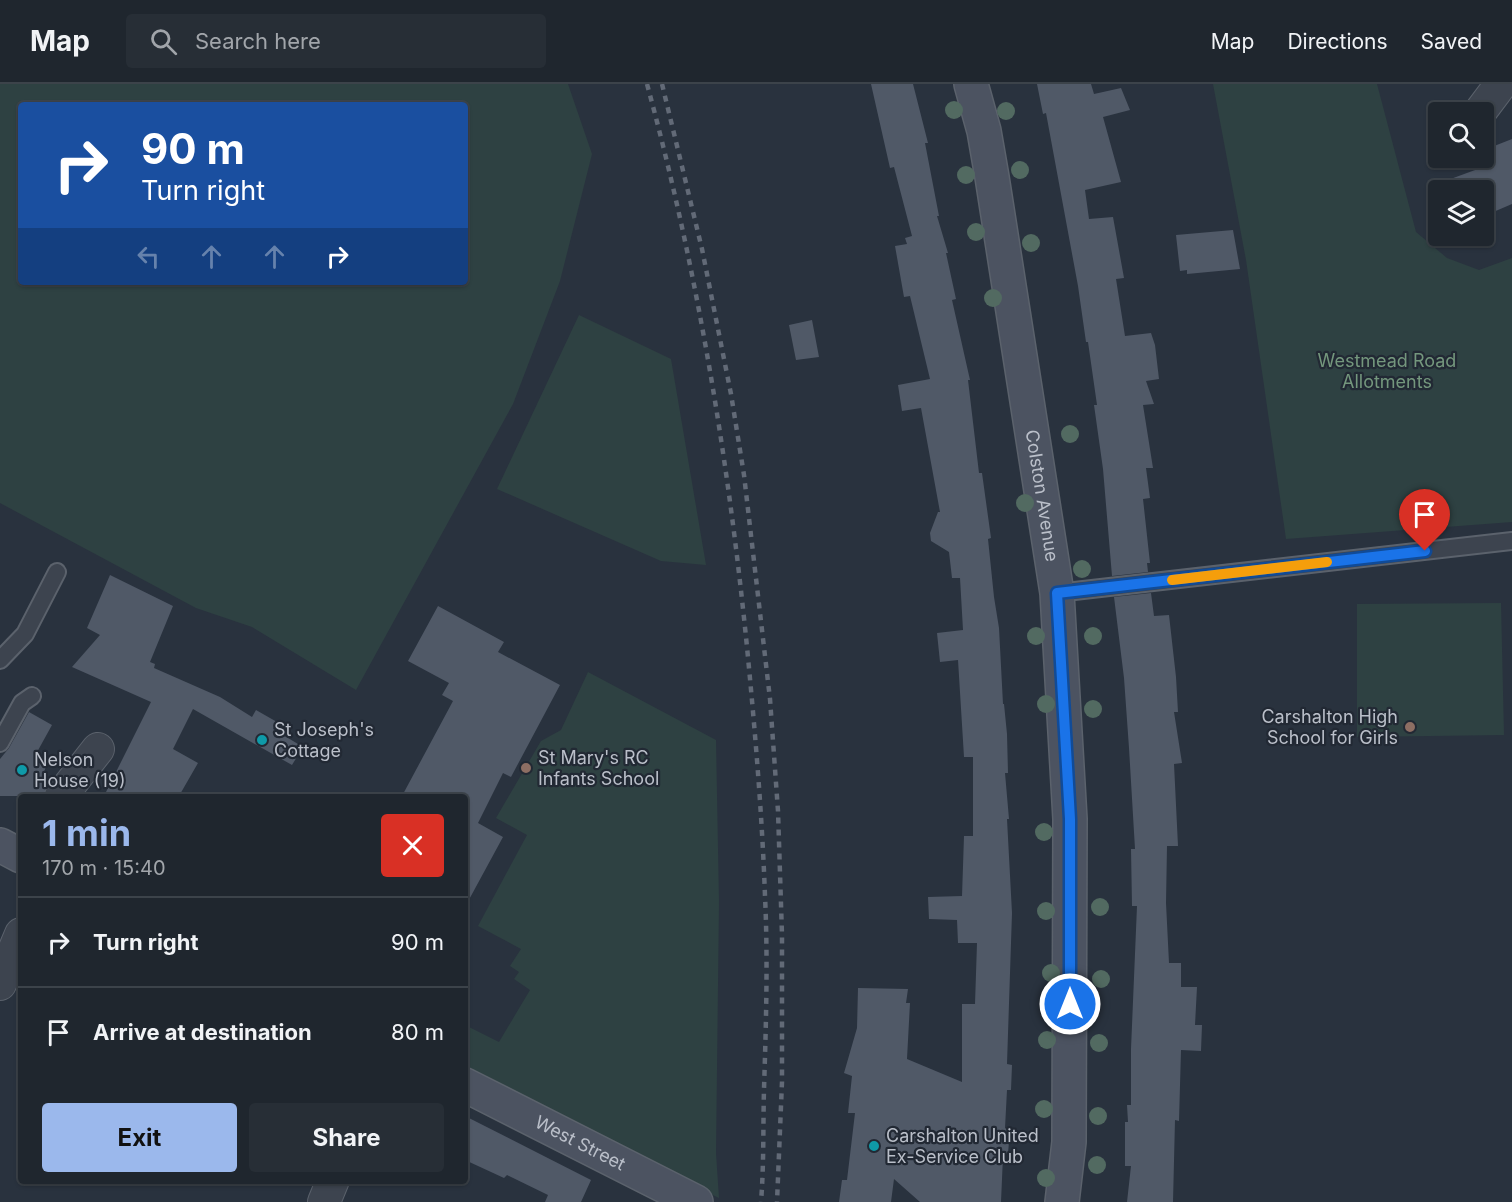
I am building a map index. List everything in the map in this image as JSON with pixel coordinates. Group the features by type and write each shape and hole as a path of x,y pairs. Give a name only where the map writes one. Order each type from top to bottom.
{"street":[{"name":"Colston Avenue","path":"971,84 984,131 992,177 1057,593 1070,819 1069,1142 1062,1202"},
{"path":"1488,102 1502,84"},
{"path":"63,794 98,749"},
{"path":"0,845 18,854"},
{"path":"0,984 18,941"},
{"name":"West Street","path":"468,1087 696,1202"},
{"path":"324,1202 331,1184"}],"lane":[{"path":"1057,593 1512,541"},
{"path":"0,660 25,634 57,572"},
{"path":"3,736 22,704 32,696"},
{"path":"0,714 3,736"}],"green space":[{"path":"0,84 568,84 592,154 560,281 513,404 356,690 252,627 196,608 0,503"},
{"name":"Westmead Road Allotments","path":"1213,84 1377,84 1416,232 1428,242 1428,246 1433,246 1447,258 1479,270 1512,258 1512,522 1286,539 1246,260"},
{"path":"579,315 671,359 706,565 661,561 497,489"},
{"path":"1501,603 1504,735 1357,737 1357,604"},
{"path":"588,672 716,740 719,902 716,1153 719,1198 468,1077 468,1026 499,1042 530,990 514,979 519,972 510,966 521,949 478,926 527,835 496,818 541,741 561,730"}],"building":[{"path":"871,84 913,84 928,143 925,143 939,216 937,216 948,253 946,253 956,299 952,300 970,380 968,380 979,473 982,473 991,538 988,539 999,628 1007,734 1008,773 1005,773 1012,913 1007,1064 1012,1065 1011,1090 1007,1090 1005,1128 1010,1132 1008,1153 1003,1156 1001,1202 920,1202 894,1179 891,1202 839,1202 842,1180 847,1180 855,1113 848,1113 852,1076 844,1073 857,1028 858,988 908,989 906,1003 910,1003 907,1059 962,1082 962,1004 975,1004 977,943 958,943 957,920 929,919 928,897 962,896 964,836 973,836 973,757 964,757 958,660 940,662 937,633 963,630 960,578 952,578 949,552 931,541 930,533 938,512 940,512 921,408 902,411 898,385 930,379 910,296 904,297 895,246 907,244 905,238 912,236 894,167 890,168"},
{"path":"1037,84 1091,84 1094,94 1121,88 1130,110 1103,117 1121,182 1085,190 1089,219 1113,217 1124,278 1116,279 1125,336 1151,333 1155,345 1159,379 1146,381 1154,404 1143,405 1153,468 1146,468 1150,498 1143,499 1150,563 1147,563 1148,572 1112,576 1103,469 1094,405 1097,405 1088,342 1086,342 1046,113 1043,114"},
{"path":"1512,139 1512,204 1494,212 1494,180 1448,180 1481,168 1494,168 1494,146"},
{"path":"1233,230 1240,269 1187,274 1187,270 1180,271 1176,235"},
{"path":"812,320 819,357 796,360 789,325"},
{"path":"110,575 173,606 150,662 155,664 154,668 220,697 252,717 256,710 277,722 273,729 303,747 292,765 193,709 173,749 198,763 180,794 105,794 151,702 72,667 100,635 87,628"},
{"path":"1151,593 1154,616 1169,615 1178,712 1174,712 1182,763 1174,764 1178,846 1167,846 1166,903 1169,963 1181,963 1181,987 1197,987 1195,1025 1202,1025 1201,1051 1181,1050 1179,1121 1175,1120 1173,1202 1127,1202 1131,1166 1125,1166 1125,1122 1128,1122 1127,1105 1131,1105 1137,906 1132,906 1131,849 1135,849 1124,678 1114,597"},
{"path":"438,606 504,642 498,652 560,685 511,777 503,773 478,823 503,837 468,901 468,794 403,794 453,701 442,695 449,683 408,661"},
{"name":"Nelson House (19)","path":"29,712 52,725 36,754 48,762 41,779 49,783 44,794 0,796 0,759 9,748"},
{"path":"468,1118 591,1180 581,1202 545,1202 548,1195 507,1175 504,1178 468,1161"}],"railway":[{"path":"647,84 681,223 709,363 730,505 747,647 760,803 766,920 767,968 761,1202"},
{"path":"662,84 702,249 731,394 744,475 770,699 778,811 782,935 782,1082 777,1202"}],"slow traffic":[{"path":"1172,580 1327,562"}],"place":[{"name":"Carshalton High School for Girls","path":"1410,727"},
{"name":"St Joseph's Cottage","path":"262,740"},
{"name":"St Mary's RC Infants School","path":"526,768"},
{"name":"Nelson House (19)","path":"22,770"},
{"name":"Carshalton United Ex-Service Club","path":"874,1146"}],"route":[{"path":"1070,1004 1070,819 1057,593 1425,551"}]}
